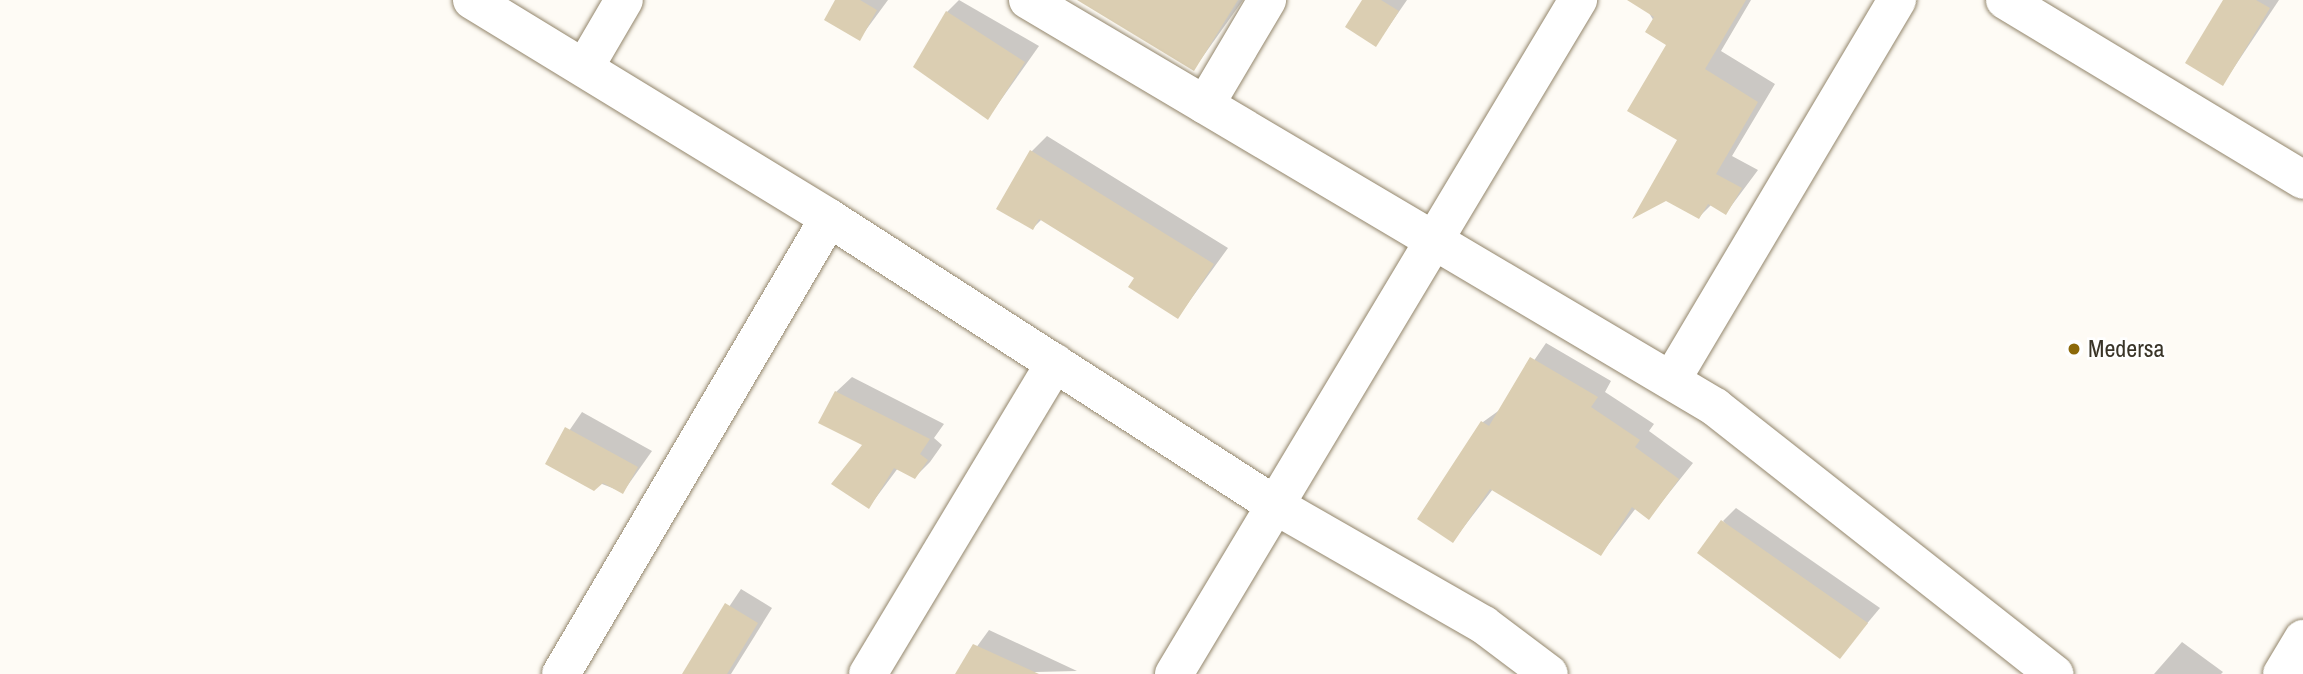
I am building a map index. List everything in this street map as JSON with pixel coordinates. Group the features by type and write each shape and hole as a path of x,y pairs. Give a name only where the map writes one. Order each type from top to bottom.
{"street":[{"path":"472,0 586,65 1278,507 1484,625 1549,674"},
{"path":"586,65 624,0"},
{"path":"1028,0 1672,379 1756,437 2054,674"},
{"path":"1205,105 1267,0"},
{"path":"1174,674 1278,507 1578,0"},
{"path":"1672,379 1897,0"},
{"path":"2005,0 2303,180"},
{"path":"561,674 829,218"},
{"path":"868,674 1055,363"},
{"path":"2282,674 2303,639"}],"building":[{"path":"835,0 860,0 877,10 860,41 824,20"},
{"path":"1077,0 1238,0 1194,71"},
{"path":"1362,0 1381,0 1399,11 1376,47 1345,27"},
{"path":"1627,0 1746,0 1705,69 1758,102 1716,174 1742,188 1726,215 1708,204 1699,219 1666,201 1632,219 1677,140 1627,111 1666,45 1645,32 1654,17"},
{"path":"2223,0 2256,0 2270,8 2223,86 2185,63"},
{"path":"946,11 1025,62 988,120 913,67"},
{"path":"1030,150 1214,264 1178,319 1128,287 1134,278 1039,219 1033,230 996,209"},
{"path":"1530,357 1598,397 1591,407 1640,440 1635,447 1679,479 1649,520 1632,507 1601,556 1490,489 1453,543 1417,519 1481,421 1489,426"},
{"path":"835,391 930,439 920,454 928,460 915,479 894,468 869,509 831,484 862,445 818,423"},
{"path":"565,427 638,467 623,494 603,483 594,491 545,464"},
{"path":"1721,520 1868,623 1840,659 1697,553"},
{"path":"725,603 758,623 727,674 682,674"},
{"path":"973,644 1039,674 955,674"}],"place":[{"name":"Medersa","path":"2074,349"}]}
